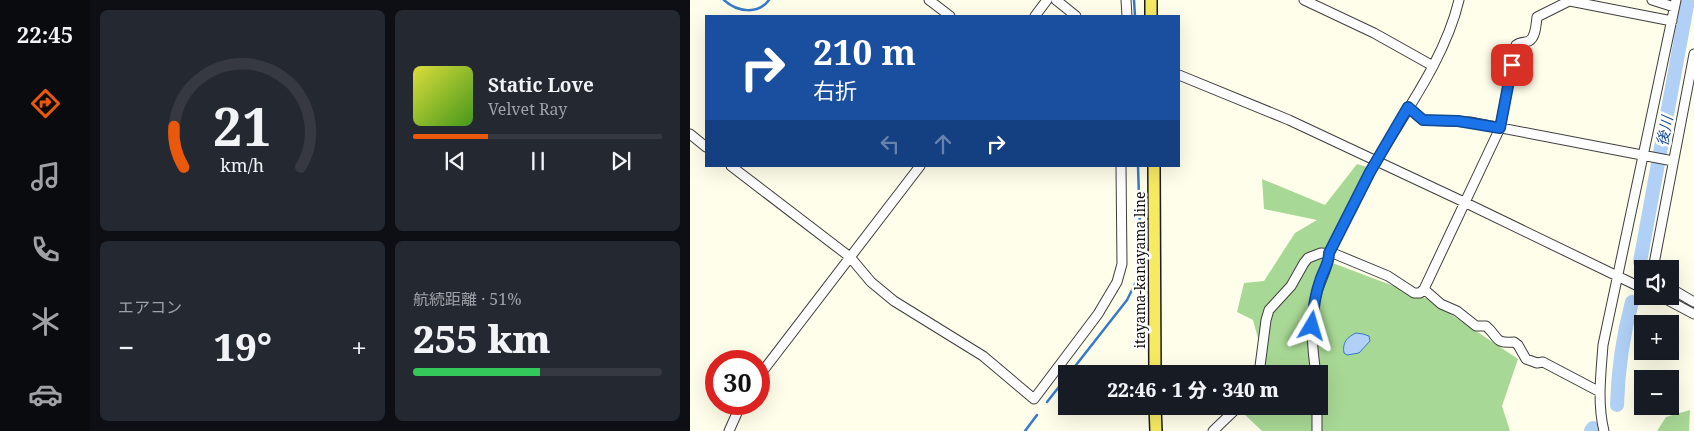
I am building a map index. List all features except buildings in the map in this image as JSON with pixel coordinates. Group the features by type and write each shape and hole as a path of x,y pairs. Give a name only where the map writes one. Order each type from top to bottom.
{"main road":[{"path":"1151,0 1151,15"},
{"name":"itayama-kanayama line","path":"1154,167 1155,365"},
{"path":"1156,415 1156,431"}],"street":[{"path":"929,0 949,15"},
{"path":"1036,15 1047,0"},
{"path":"1056,0 1075,15"},
{"path":"1126,0 1127,15"},
{"path":"1304,0 1374,33 1433,66"},
{"path":"1260,365 1269,310 1291,286 1304,262 1314,255 1329,253 1341,256 1388,276 1414,293 1420,293 1424,289 1500,128 1516,45 1532,38 1538,16 1570,0 1672,21"},
{"path":"1604,431 1601,419 1600,392 1603,345 1675,4 1652,0"},
{"path":"1315,365 1312,339 1313,310 1320,281 1329,261 1329,253 1370,172 1433,66 1449,29 1456,1"},
{"path":"1655,260 1694,54"},
{"path":"1180,75 1288,120 1634,284"},
{"path":"1408,107 1423,120 1458,121 1673,161"},
{"path":"690,134 705,146"},
{"path":"732,167 850,257 871,282 894,301 983,356 1034,398 1098,314 1119,276 1122,264 1121,167"},
{"path":"770,362 919,167"},
{"path":"1424,289 1441,304 1456,311 1476,326 1486,326 1500,342 1514,342 1518,345 1526,359 1537,363 1542,362 1600,392"},
{"path":"1679,293 1694,302"},
{"path":"1677,305 1694,314"},
{"path":"729,431 736,415"},
{"path":"1213,431 1230,415"},
{"path":"1317,415 1317,431"}],"green space":[{"path":"1357,164 1367,167 1322,259 1428,299 1518,359 1502,406 1510,431 1262,431 1245,415 1328,415 1328,365 1265,365 1253,320 1237,312 1244,283 1264,281 1295,233 1317,220 1264,209 1262,179 1325,205"},
{"path":"1690,410 1689,431 1657,431 1666,417 1679,415 1679,413"}],"water":[{"path":"1356,333 1369,336 1370,341 1359,353 1347,355 1344,353 1345,343 1350,336"}],"waterway":[{"path":"724,0 735,7 747,10 759,8 769,0"},
{"path":"1134,0 1135,15"},
{"name":"後川","path":"1640,260 1688,0"},
{"path":"1076,365 1127,300 1139,276 1141,260 1138,167"},
{"name":"後川","path":"1617,405 1618,379 1632,302"},
{"path":"1047,402 1058,388"},
{"path":"1025,431 1037,415"}],"route":[{"path":"1312,326 1316,296 1329,261 1329,253 1370,172 1408,107 1423,120 1470,122 1500,128 1512,65"}]}
